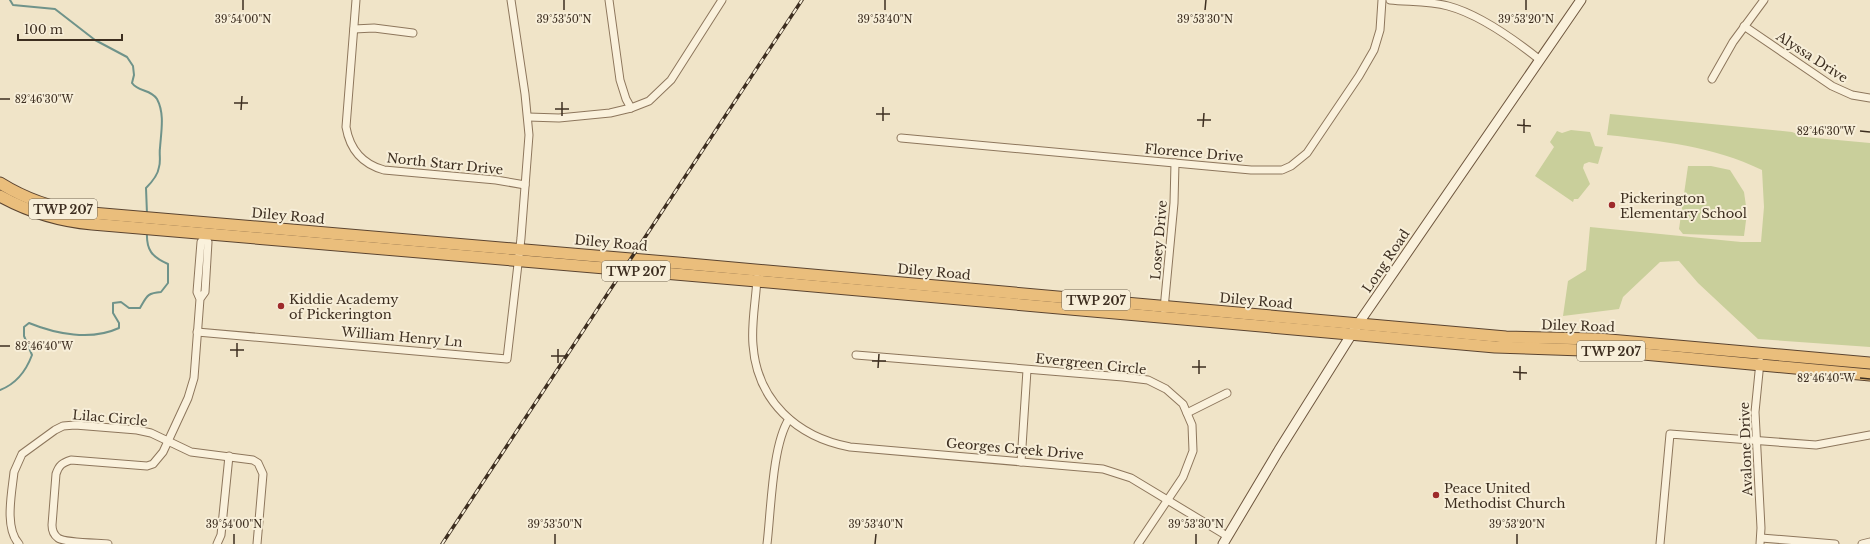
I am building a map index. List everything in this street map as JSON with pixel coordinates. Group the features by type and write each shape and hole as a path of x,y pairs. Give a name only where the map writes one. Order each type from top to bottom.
{"highway":[{"name":"Diley Road","path":"0,183 20,195 59,208 130,222"},
{"name":"Diley Road","path":"0,196 25,208 58,219 85,223 130,222 166,225 205,231 518,255 1164,312 1358,324 1515,338 1598,339 1760,359 1870,375"},
{"name":"Diley Road","path":"1164,312 1352,335 1520,349 1611,351 1870,364"}],"main road":[{"name":"Long Road","path":"1225,540 1279,450 1358,324 1581,0"}],"street":[{"name":"North Starr Drive","path":"356,0 346,127 352,147 360,158 374,167 384,170 496,180 525,185"},
{"path":"511,0 528,117 529,135 518,255"},
{"path":"609,0 620,80 626,99 631,108"},
{"path":"528,117 559,118 610,113 631,108 649,101 671,80 722,0"},
{"name":"Florence Drive","path":"901,138 1175,163 1272,171 1282,170 1300,160 1316,140 1370,59 1380,30 1382,0"},
{"path":"1390,0 1442,5 1462,10 1486,23 1540,60"},
{"path":"1712,79 1721,60 1764,0"},
{"name":"Alyssa Drive","path":"1744,26 1832,86 1852,95 1870,98"},
{"path":"354,29 374,28 413,33"},
{"name":"Losey Drive","path":"1164,312 1174,203 1175,163"},
{"path":"108,544 59,539 56,536 52,525 56,474 62,462 71,460 146,466 153,464 163,452 188,398 194,378 200,299 205,292 208,242 205,231"},
{"name":"William Henry Ln","path":"197,332 507,358 518,255"},
{"path":"757,276 753,344 757,369 766,390 789,420 782,432 777,451 767,544"},
{"name":"Evergreen Circle","path":"856,355 1148,380 1166,389 1183,404 1187,413 1192,425 1192,451 1184,477 1138,544"},
{"name":"Avalone Drive","path":"1760,359 1756,412 1761,541"},
{"path":"1021,462 1027,370"},
{"path":"1187,413 1227,393"},
{"name":"Georges Creek Drive","path":"789,420 800,428 824,440 850,447 1104,469 1131,478 1168,499 1225,540"},
{"name":"Lilac Circle","path":"19,544 12,533 10,524 16,464 22,454 55,430 63,426 75,425 137,430 151,433 191,452 253,460 259,465 263,474 257,544"},
{"path":"1660,544 1670,434 1816,445 1870,435"},
{"path":"217,544 221,535 229,456"},
{"path":"1761,541 1835,544"},
{"path":"1862,544 1870,542"}],"green space":[{"path":"1610,114 1792,132 1805,137 1870,143 1870,347 1758,339 1698,283 1679,261 1660,262 1623,297 1619,309 1563,316 1568,281 1586,270 1590,227 1741,242 1761,242 1764,207 1762,170 1724,155 1705,150 1667,142 1607,135"},
{"path":"1571,130 1590,132 1595,146 1603,147 1598,164 1589,162 1584,164 1583,168 1590,184 1578,199 1574,199 1573,202 1535,176 1554,147 1550,142 1557,131 1562,133"},
{"path":"1688,166 1711,166 1730,170 1744,192 1747,213 1744,236 1683,234 1679,229"}],"waterway":[{"path":"10,0 13,5 55,9 95,40 127,57 133,66 134,75 132,83 157,99 162,117 160,162 156,176 146,188 147,214"},
{"path":"0,390 16,381 30,361 32,355 24,336 24,327 29,323 62,333 85,335 108,332 119,328 119,323 113,313 113,303 121,302 129,308 140,308 150,294 161,292 168,283 168,264 158,259 151,252 148,244 147,232"}],"railway":[{"path":"442,544 802,0"}],"place":[{"name":"Pickerington Elementary School","path":"1612,205"},
{"name":"Kiddie Academy of Pickerington","path":"281,306"},
{"name":"Peace United Methodist Church","path":"1436,495"}]}
